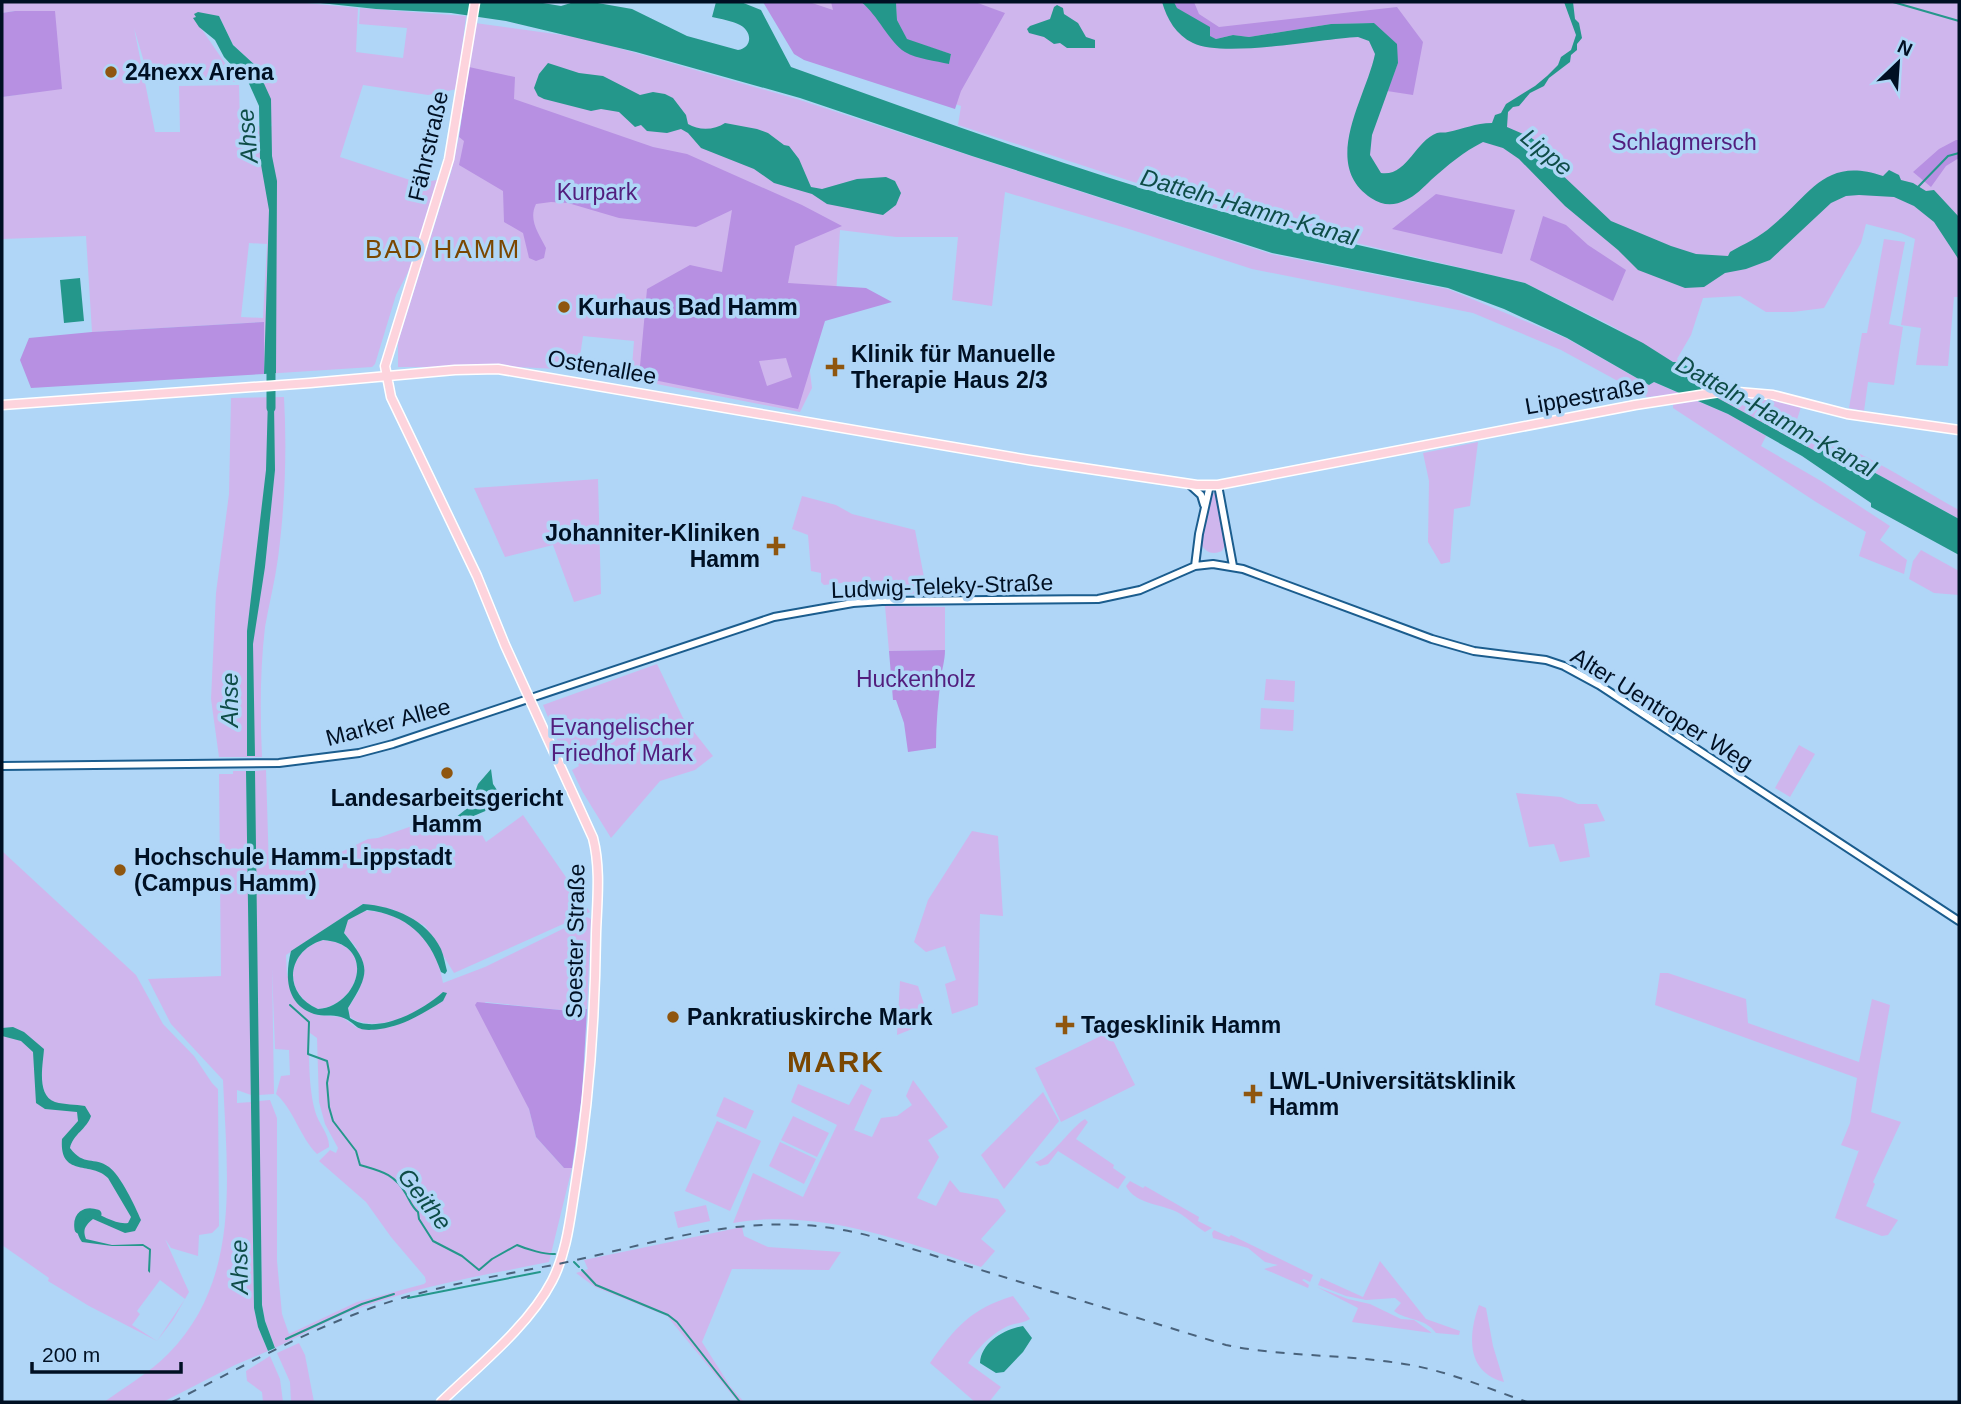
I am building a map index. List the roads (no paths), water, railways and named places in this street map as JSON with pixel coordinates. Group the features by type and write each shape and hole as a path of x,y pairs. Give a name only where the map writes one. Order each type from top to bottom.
{"main road":[{"name":"Fährstraße","path":"385,373 449,159 475,2"},
{"name":"Ostenallee","path":"2,405 260,387 385,373 516,371 1029,460 1190,485 1214,485"},
{"name":"Soester Straße","path":"385,373 391,397 477,576 593,838 598,883 591,1058 585,1119 564,1247 555,1274 521,1323 441,1402"},
{"name":"Lippestraße","path":"1214,485 1635,405 1737,391 1762,393 1860,417 1959,430"}],"street":[{"path":"1222,503 1224,491 1230,482"},
{"path":"1190,485 1201,495 1203,511"},
{"path":"1214,485 1222,503 1233,566"},
{"path":"1195,566 1203,511 1214,485"},
{"name":"Ludwig-Teleky-Straße","path":"529,698 725,632 796,612 882,601 1098,599 1140,590 1195,566"},
{"name":"Alter Uentroper Weg","path":"1195,566 1233,566 1455,646 1546,660 1575,671 1959,921"},
{"name":"Marker Allee","path":"2,766 260,764 310,761 393,744 529,698"}],"waterway":[{"path":"1893,2 1959,21"},
{"path":"1918,187 1948,156 1959,153"},
{"name":"Ahse","path":"271,362 271,408"},
{"name":"Geithe","path":"290,1005 309,1022 308,1054 327,1061 329,1107 333,1121 356,1151 360,1165 397,1181 433,1241 462,1256 479,1270 517,1245 555,1254"},
{"path":"79,1229 79,1221 83,1215 97,1214"},
{"name":"Geithe","path":"574,1262 579,1267"},
{"name":"Geithe","path":"582,1270 596,1285 668,1315 677,1322 740,1402"},
{"path":"408,1298 540,1272"},
{"path":"286,1339 362,1304 394,1294"}],"railway":[{"path":"172,1402 311,1333 382,1304 457,1284 675,1237 713,1230 790,1224 870,1236 1226,1345 1269,1352 1377,1360 1415,1366 1463,1379 1527,1402"}],"place":[{"name":"24nexx Arena","path":"111,72"},
{"name":"Kurhaus Bad Hamm","path":"564,307"},
{"name":"Klinik für Manuelle Therapie Haus 2/3","path":"835,367"},
{"name":"Johanniter-Kliniken Hamm","path":"776,546"},
{"name":"Landesarbeitsgericht Hamm","path":"447,773"},
{"name":"Hochschule Hamm-Lippstadt (Campus Hamm)","path":"120,870"},
{"name":"Pankratiuskirche Mark","path":"673,1017"},
{"name":"Tagesklinik Hamm","path":"1065,1025"},
{"name":"LWL-Universitätsklinik Hamm","path":"1253,1094"}],"district":[{"name":"BAD HAMM","path":"443,249"},
{"name":"MARK","path":"836,1061"}],"park label":[{"name":"Schlagmersch","path":"1684,142"},
{"name":"Kurpark","path":"597,192"},
{"name":"Huckenholz","path":"916,679"},
{"name":"Evangelischer Friedhof Mark","path":"622,740"}],"water label":[{"name":"Lippe","path":"1547,152"},
{"name":"Datteln-Hamm-Kanal","path":"1249,207"},
{"name":"Datteln-Hamm-Kanal","path":"1776,416"}]}
